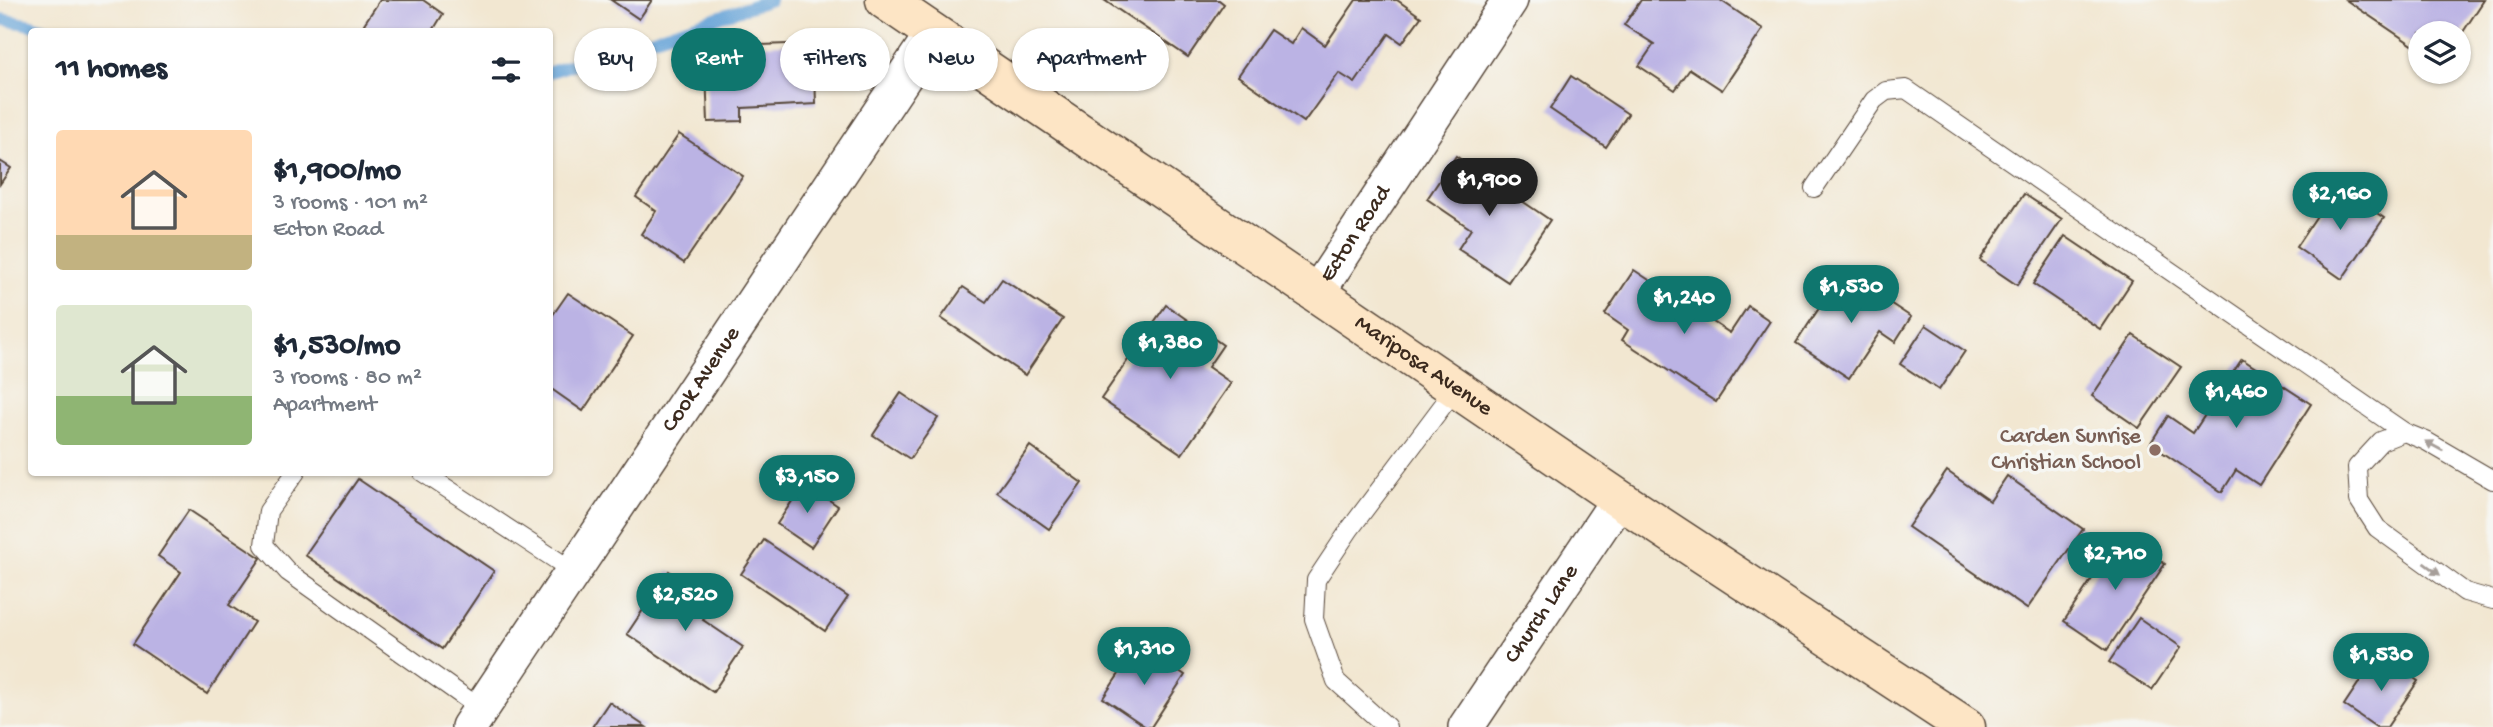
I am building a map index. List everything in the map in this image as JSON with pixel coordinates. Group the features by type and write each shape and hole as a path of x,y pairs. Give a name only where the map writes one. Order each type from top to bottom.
{"street":[{"name":"Ecton Road","path":"1315,295 1510,0"},
{"name":"Mariposa Avenue","path":"893,5 928,28"},
{"name":"Mariposa Avenue","path":"998,76 1315,295 1966,727"},
{"name":"Cook Avenue","path":"475,718 904,77"},
{"name":"Church Lane","path":"1466,727 1619,499"}],"lane":[{"path":"1814,188 1874,100 1886,91 1906,89 2404,432 2426,441 2493,480"},
{"path":"1387,727 1336,681 1314,619 1316,580 1350,529 1456,388"},
{"path":"2404,432 2381,441 2357,467 2359,500 2377,528 2465,592 2493,600"},
{"path":"293,476 268,511 264,545 288,572 475,718"},
{"path":"428,476 573,571"}],"building":[{"path":"380,0 423,0 443,14 434,28 370,28 364,24"},
{"path":"611,0 652,0 639,19"},
{"path":"1104,0 1219,0 1224,4 1188,57 1169,44 1169,28 1145,28"},
{"path":"1356,0 1397,0 1421,17 1402,43 1389,34 1355,83 1339,73 1304,122 1238,76 1270,30 1291,44 1301,28 1325,45"},
{"path":"1641,0 1720,0 1763,29 1722,90 1690,69 1675,90 1639,66 1654,44 1624,25"},
{"path":"2346,0 2484,0 2470,21 2408,21 2408,42"},
{"path":"780,44 780,91 816,91 816,104 742,108 742,121 708,122 707,91 766,91 766,45"},
{"path":"1571,76 1628,114 1606,147 1550,109"},
{"path":"679,134 743,176 684,263 641,234 656,211 636,197"},
{"path":"1456,156 1550,220 1508,282 1458,249 1471,229 1427,199"},
{"path":"0,161 11,168 0,184"},
{"path":"2337,186 2384,218 2342,279 2296,247"},
{"path":"2024,194 2062,219 2017,285 1980,260"},
{"path":"2065,236 2132,281 2100,329 2033,284"},
{"path":"1634,270 1730,333 1748,306 1770,321 1716,402 1622,340 1628,330 1605,314"},
{"path":"1843,272 1911,317 1895,342 1880,332 1849,378 1796,343"},
{"path":"1002,279 1063,319 1025,375 941,318 963,287 986,302"},
{"path":"568,293 633,336 583,411 553,390 553,315"},
{"path":"1166,305 1223,345 1208,367 1231,383 1182,454 1101,399"},
{"path":"1926,325 1965,351 1939,390 1900,364"},
{"path":"2133,335 2181,367 2139,428 2092,396"},
{"path":"2242,359 2311,404 2259,485 2236,470 2222,492 2150,444 2168,416 2193,433"},
{"path":"901,393 938,418 910,459 873,435"},
{"path":"1030,446 1082,483 1049,529 997,492"},
{"path":"1947,471 1990,501 2007,476 2083,529 2027,609 1908,527"},
{"path":"358,479 494,571 442,649 305,555"},
{"path":"804,483 838,506 811,547 777,524"},
{"path":"189,510 261,558 229,605 254,622 207,694 133,644 181,572 158,556"},
{"path":"2122,534 2165,564 2107,650 2064,621"},
{"path":"764,540 848,597 825,631 741,574"},
{"path":"669,571 715,602 703,620 743,647 713,692 627,634"},
{"path":"2139,618 2181,647 2152,690 2109,662"},
{"path":"1139,644 1185,675 1151,727 1146,727 1103,698"},
{"path":"2378,654 2418,681 2387,727 2376,727 2344,705"},
{"path":"609,702 646,727 592,727"}],"waterway":[{"path":"553,71 770,0"},
{"path":"0,19 40,28"}],"place":[{"name":"Carden Sunrise Christian School","path":"2155,450"}]}
